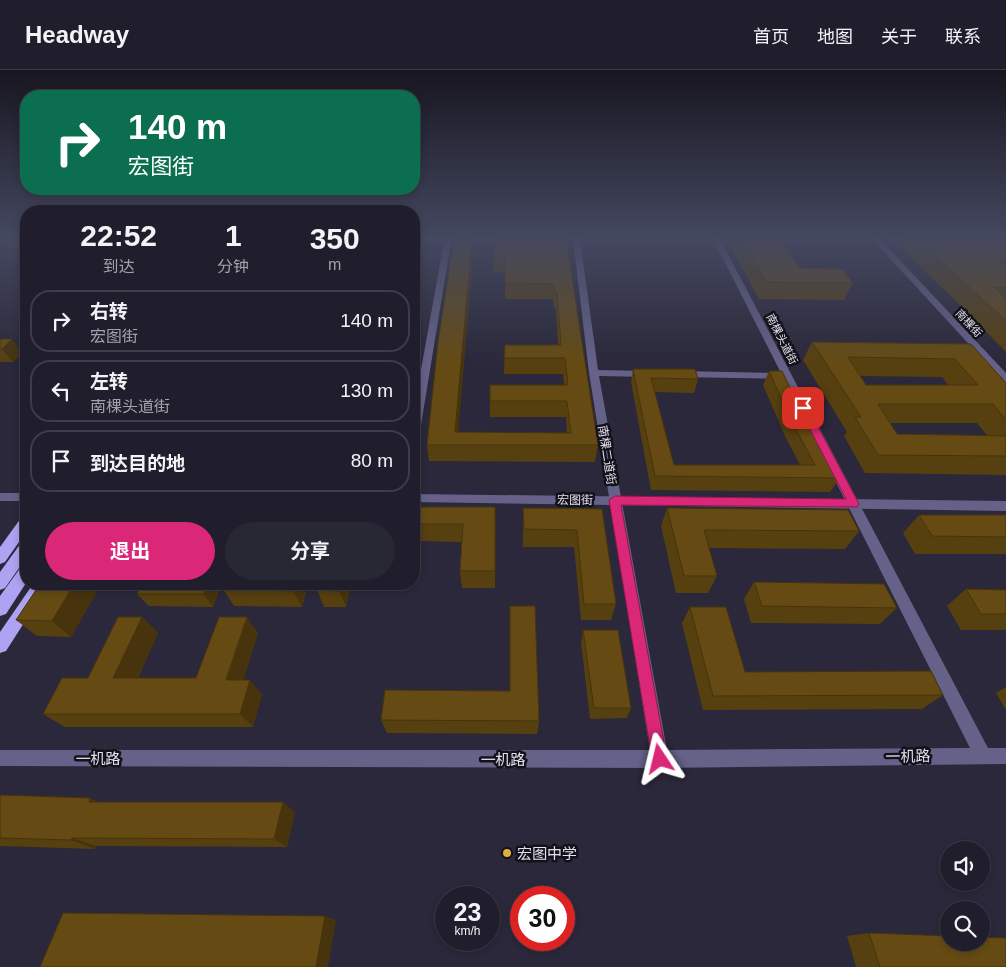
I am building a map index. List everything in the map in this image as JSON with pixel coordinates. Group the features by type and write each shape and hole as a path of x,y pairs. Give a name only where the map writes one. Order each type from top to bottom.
{"highway":[{"path":"0,558 20,530"},
{"path":"0,584 20,556"},
{"path":"0,609 20,580"},
{"path":"0,646 37,590"}],"street":[{"path":"420,408 446,281"},
{"name":"南棵二道街","path":"579,281 660,759"},
{"name":"南棵头道街","path":"738,281 983,756"},
{"name":"南棵街","path":"915,281 1006,379"},
{"path":"594,373 787,376"},
{"path":"0,497 20,497"},
{"name":"宏图街","path":"420,498 1006,506"},
{"name":"一机路","path":"0,758 660,759 1006,756"}],"building":[{"path":"447,281 468,281 455,432 571,433 567,401 490,401 490,385 568,385 565,358 504,358 505,345 561,345 557,292 555,292 554,284 505,283 505,281 573,281 598,445 427,445 438,342"},
{"path":"851,281 853,283 766,282"},
{"path":"962,281 1006,281 1006,288 994,287 1006,299 1006,321"},
{"path":"0,339 12,339 0,349"},
{"path":"812,342 971,344 1006,383 1006,420 993,404 878,404 897,434 1006,436 1006,456 878,455 855,417 861,417","holes":["848,357 955,359 978,385 866,385"]},
{"path":"633,369 695,369 698,379 651,378 674,465 815,465 792,422 769,371 782,371 810,429 814,429 840,478 655,476"},
{"path":"420,507 495,507 495,571 460,571 463,524 420,524"},
{"path":"523,508 602,509 616,604 584,604 577,530 524,529"},
{"path":"667,508 848,510 859,531 704,530 717,576 684,576"},
{"path":"919,515 1006,515 1006,537 932,536"},
{"path":"754,582 884,584 897,608 762,606"},
{"path":"966,589 1006,590 1006,614 981,614"},
{"path":"36,590 70,590 52,621 16,620"},
{"path":"139,590 205,590 203,594 137,594"},
{"path":"258,590 293,590 293,591"},
{"path":"510,606 535,606 539,721 381,720 385,690 510,691"},
{"path":"690,607 726,607 745,672 931,671 943,695 713,696"},
{"path":"118,617 142,617 113,678 196,678 219,617 247,617 226,680 250,680 240,714 43,714 62,678 88,678"},
{"path":"583,630 618,630 631,708 594,708"},
{"path":"0,795 90,798 89,802 283,802 274,839 72,838 71,840 0,838"},
{"path":"63,913 325,916 316,967 40,967"},
{"path":"869,933 940,936 940,951 990,951 990,937 1006,938 1006,967 880,967"}],"place":[{"name":"宏图中学","path":"507,853"}],"route":[{"path":"660,759 615,500 853,504 803,408"}]}
